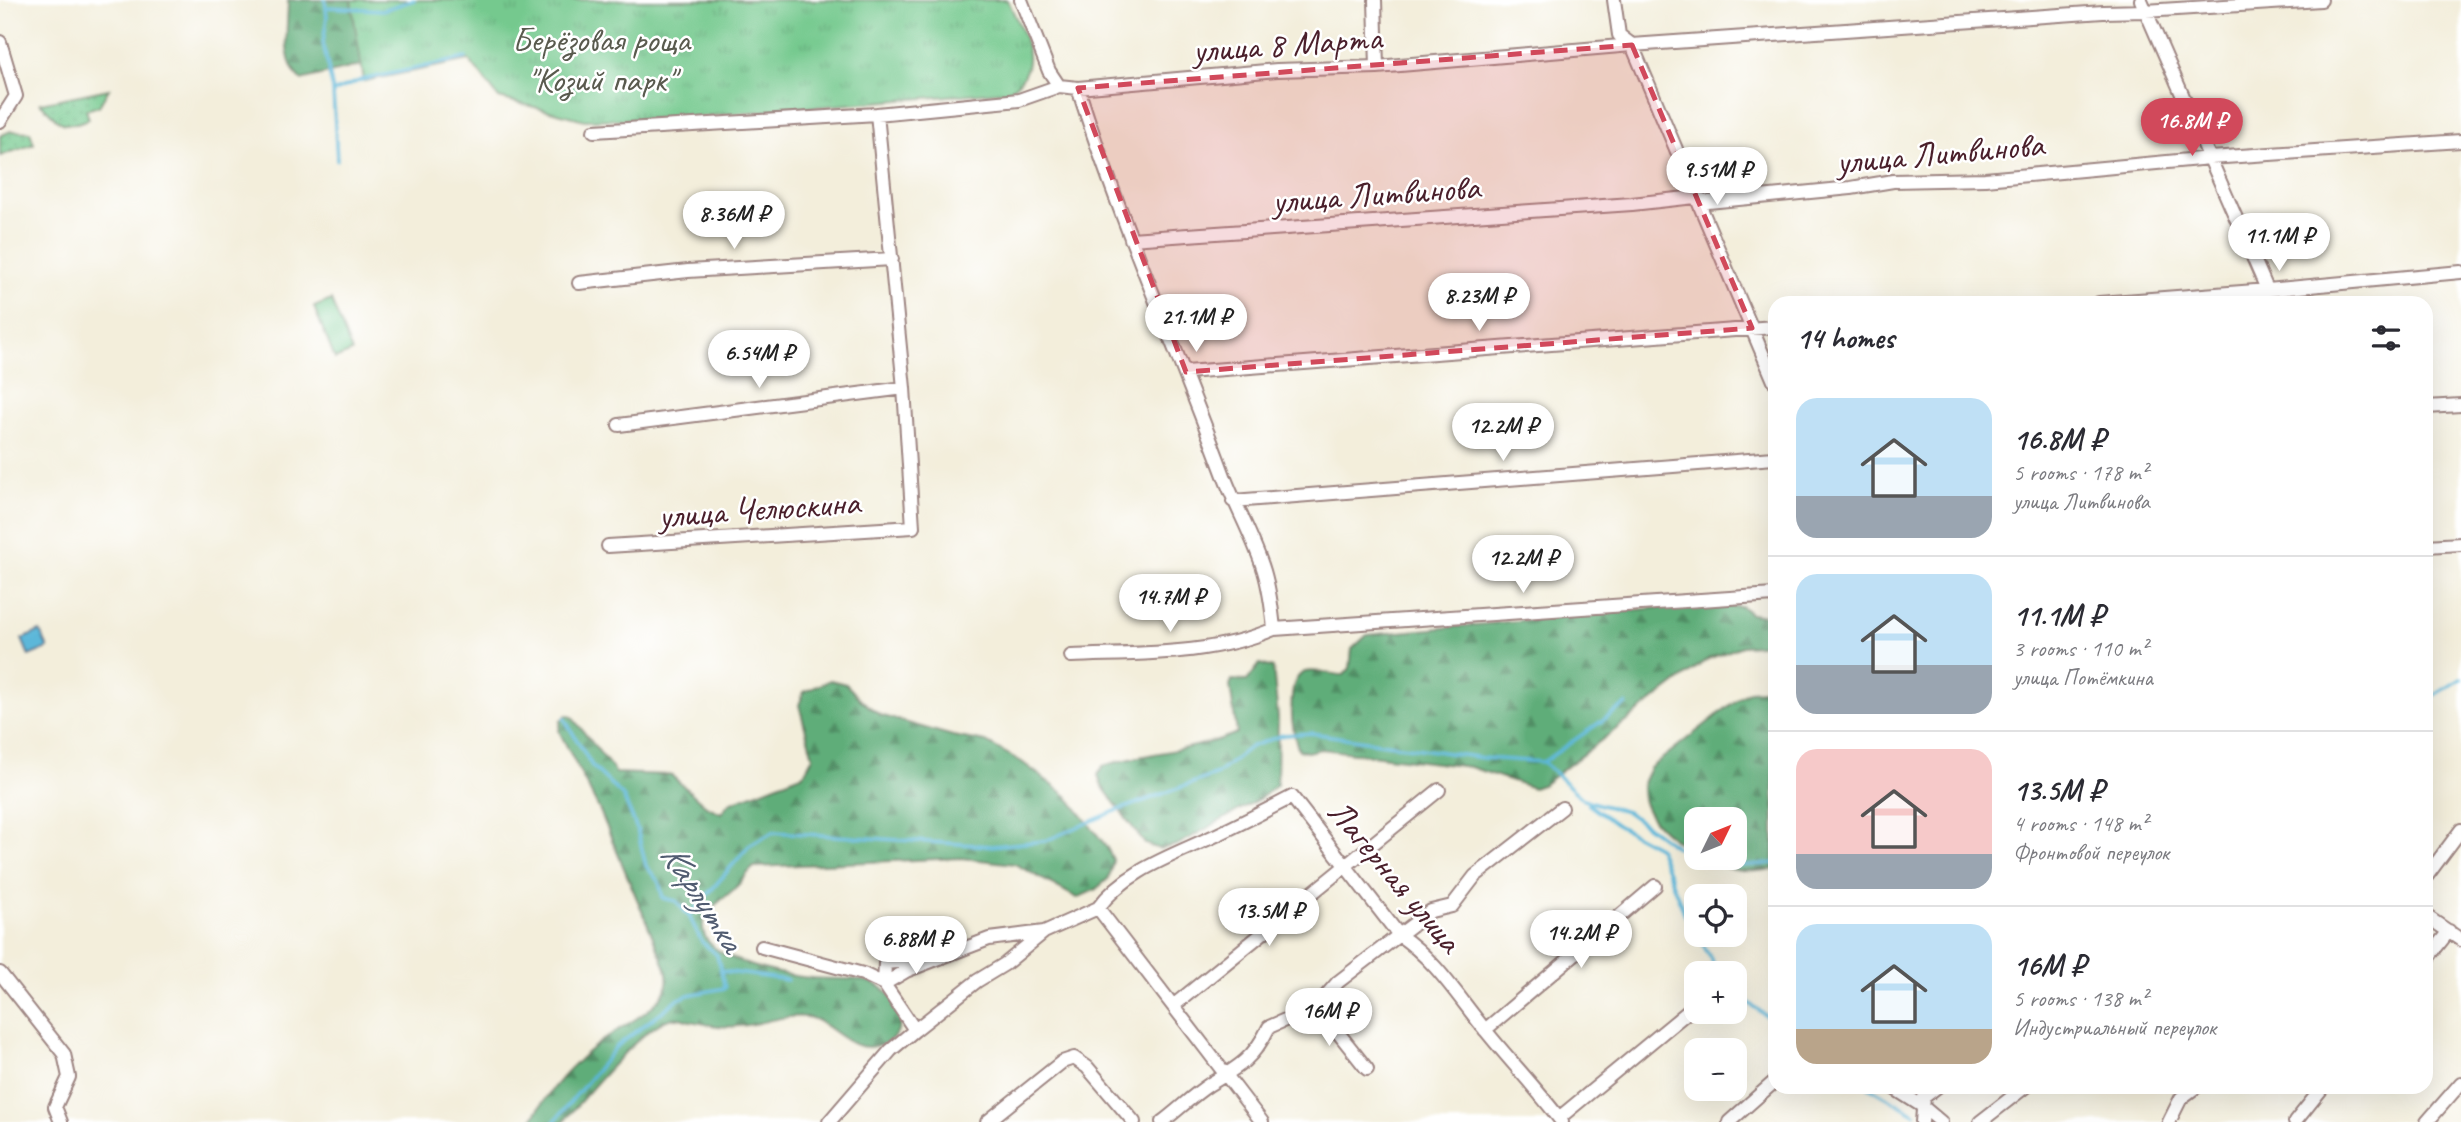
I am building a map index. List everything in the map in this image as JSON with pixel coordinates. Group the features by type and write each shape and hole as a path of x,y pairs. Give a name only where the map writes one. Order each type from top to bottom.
{"street":[{"path":"1021,0 1049,71 1059,86"},
{"path":"1376,0 1377,67"},
{"path":"1614,0 1619,35 1632,45 1768,367"},
{"name":"улица 8 Марта","path":"594,131 877,114 1019,100 1059,86 1078,88 1277,70 1377,67 1632,45 2103,12 2143,6 2321,0"},
{"path":"2143,6 2271,296"},
{"path":"0,42 16,96 0,121"},
{"path":"1078,88 1131,239 1233,501 1263,569 1271,597 1274,629"},
{"path":"619,425 904,388 877,114"},
{"name":"улица Литвинова","path":"1131,239 1618,205 1695,197 1708,202 1851,188 1893,181 1985,179 2210,158 2461,141"},
{"path":"579,283 688,271 892,259"},
{"path":"2279,296 2461,272"},
{"path":"1185,372 1768,327"},
{"name":"улица Челюскина","path":"608,546 913,527 904,388"},
{"path":"2433,407 2461,405"},
{"path":"1233,501 1768,458"},
{"path":"2433,546 2461,544"},
{"path":"1071,656 1216,647 1246,641 1274,629 1768,595"},
{"path":"1173,1006 1439,790"},
{"name":"Лагерная улица","path":"1098,908 1110,892 1167,856 1211,838 1292,797 1399,935 1416,946 1434,964 1485,1030 1561,1120"},
{"path":"1162,1122 1210,1084 1227,1076 1258,1050 1269,1027 1317,1006 1338,982 1399,935 1432,911 1452,906 1475,876 1562,808"},
{"path":"2433,868 2461,830"},
{"path":"1485,1030 1655,886"},
{"path":"829,1122 891,1050 915,1030 1044,932 1098,908 1262,1122"},
{"path":"2433,921 2461,940"},
{"path":"2433,951 2449,931"},
{"path":"884,984 905,971 989,939 1044,932"},
{"path":"762,947 863,974 884,984 915,1030"},
{"path":"0,973 64,1054 69,1077 55,1107 61,1122"},
{"path":"1317,1006 1367,1069"},
{"path":"1561,1120 1684,1015"},
{"path":"987,1122 1062,1062 1074,1058 1087,1067 1134,1122"},
{"path":"2427,1122 2461,1083"},
{"path":"1729,1122 1768,1087"},
{"path":"1903,1094 1941,1122"},
{"path":"1922,1122 1922,1106 1924,1097 1928,1094"},
{"path":"1980,1122 2016,1094"},
{"path":"2169,1122 2182,1098 2187,1094"},
{"path":"2295,1122 2317,1094"}],"highlighted area":[{"path":"1632,45 1752,328 1186,372 1078,88"}],"green space":[{"path":"288,0 351,0 362,65 301,80 294,72 288,53"},
{"name":"Берёзовая роща \"Козий парк\"","path":"351,0 1008,0 1024,36 1028,60 1026,71 1008,91 684,118 585,120 499,98 469,60 364,81"},
{"path":"109,89 99,106 86,110 89,119 72,124 61,123 40,103"},
{"path":"11,131 30,132 34,144 0,156 0,136"},
{"path":"331,300 352,352 335,359 314,307"},
{"path":"1676,606 1741,606 1751,614 1768,616 1768,644 1742,646 1708,659 1544,784 1533,788 1470,767 1321,749 1307,752 1299,750 1291,708 1294,685 1298,677 1310,671 1344,675 1350,668 1352,649 1367,635"},
{"path":"1260,664 1273,668 1278,717 1277,785 1259,799 1177,845 1159,849 1145,844 1102,786 1098,775 1103,766 1204,744 1237,733 1230,686 1232,680 1247,681"},
{"path":"830,680 846,684 880,715 953,736 986,742 1022,762 1067,796 1106,846 1113,860 1109,878 1095,890 1077,898 1015,864 962,858 754,867 736,888 707,914 703,926 706,938 730,957 765,970 811,978 860,980 880,987 891,997 902,1016 894,1036 883,1044 871,1047 851,1042 824,1024 806,1017 732,1026 674,1018 647,1032 632,1046 563,1122 531,1122 553,1088 572,1067 592,1048 651,1008 663,994 668,981 666,968 600,811 559,731 561,720 567,715 572,717 616,773 671,775 706,806 721,813 729,803 804,774 813,757 799,705 804,692"},
{"path":"1768,690 1768,870 1754,871 1735,870 1747,870 1747,807 1684,807 1684,845 1651,817 1643,796 1643,784 1650,768 1750,691"}],"water":[{"path":"40,631 48,648 29,656 22,639"}],"waterway":[{"name":"Карлутка","path":"325,0 327,17 323,43 333,92 337,160"},
{"path":"327,7 383,10 414,0"},
{"path":"333,92 361,80 466,58"},
{"path":"2433,696 2461,679"},
{"path":"1543,762 1626,704"},
{"name":"Карлутка","path":"554,1122 616,1047 677,1000 688,995 725,988 717,955 702,942 689,916 676,901 663,898 659,882 646,866 637,829 623,796 592,766 564,718"},
{"path":"689,916 749,846 773,832 992,846 1045,841 1113,812 1217,774 1250,747 1283,735 1311,733 1483,758 1543,762 1584,800 1627,812 1684,851"},
{"path":"1588,804 1617,825 1658,847 1684,912"},
{"path":"1747,866 1768,864"},
{"path":"1704,947 1712,961"},
{"path":"723,971 787,980"},
{"path":"1747,1001 1768,1017"},
{"path":"1881,1094 1915,1114"}]}
